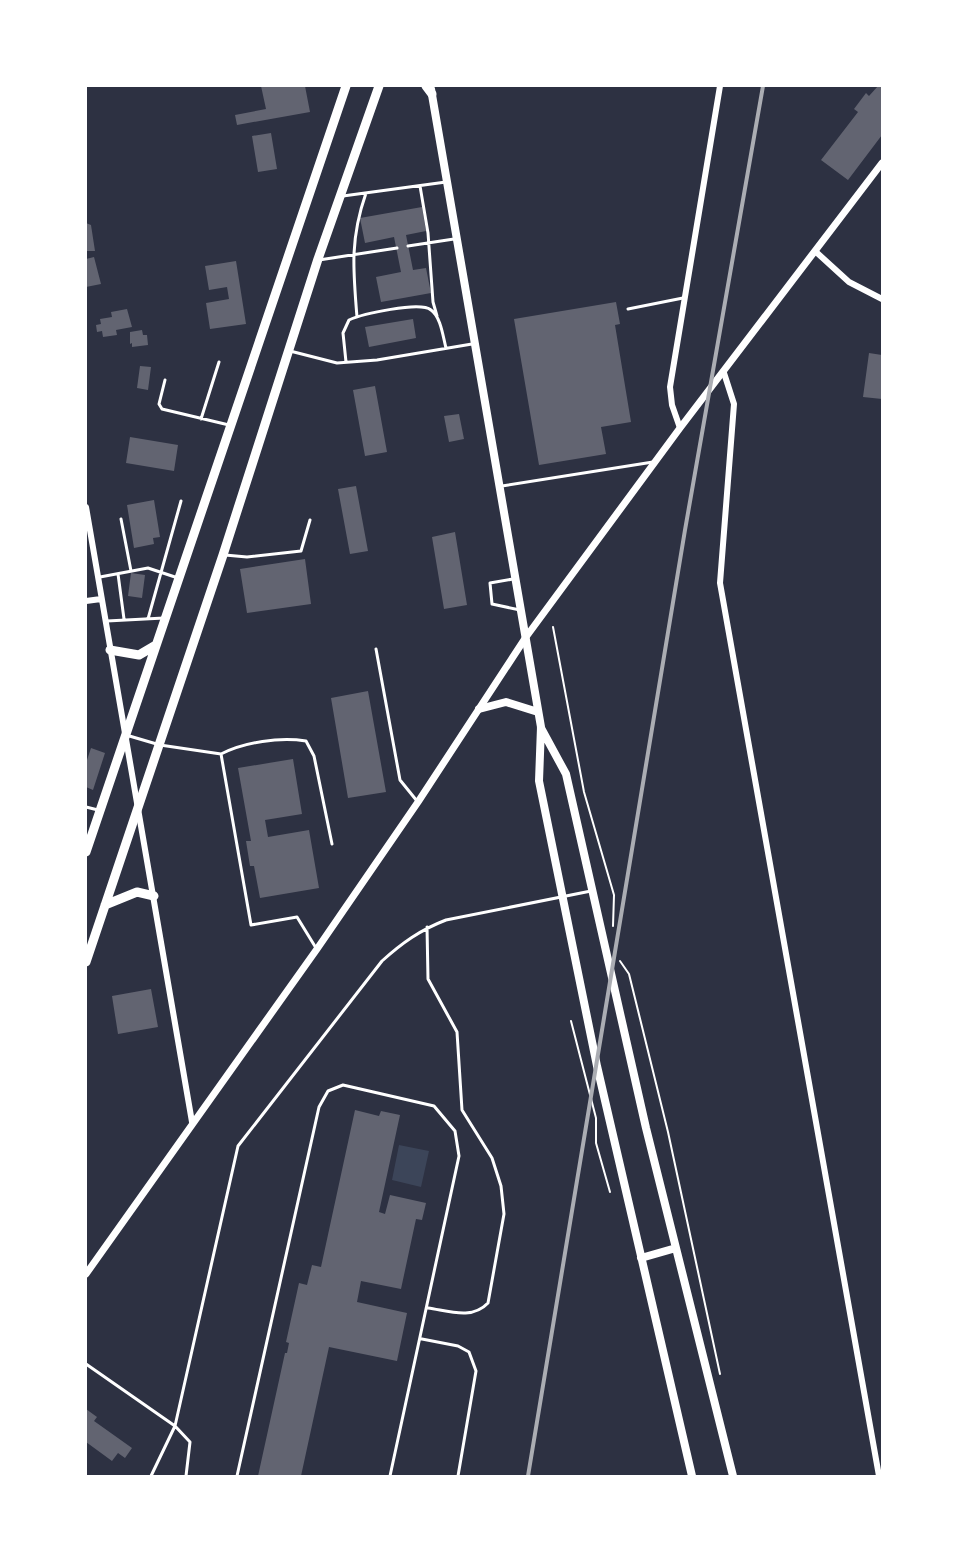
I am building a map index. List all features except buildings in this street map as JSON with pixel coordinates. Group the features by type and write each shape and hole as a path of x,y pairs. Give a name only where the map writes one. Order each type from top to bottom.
{"main road":[{"path":"86,852 124,734 346,86"},
{"path":"86,962 223,555 318,260 380,86"},
{"path":"426,86 431,90 522,610 541,727 539,781 597,1066 692,1476"},
{"path":"111,650 139,655 156,645"},
{"path":"479,709 506,702 538,712"},
{"path":"541,727 566,774 676,1248 733,1476"},
{"path":"105,905 137,892 154,896"},
{"path":"641,1258 676,1248"}],"street":[{"path":"680,428 672,405 670,387 720,86"},
{"path":"86,1274 317,949 418,802 526,637 680,428 882,163"},
{"path":"815,251 849,282 882,298"},
{"path":"724,373 734,404 720,583 879,1476"},
{"path":"86,507 192,1122"},
{"path":"86,601 102,599"}],"lane":[{"path":"341,196 447,182"},
{"path":"420,186 428,233 427,243 434,287 433,302 446,348"},
{"path":"357,316 352,255 359,214 366,193"},
{"path":"408,246 457,238"},
{"path":"318,260 397,248"},
{"path":"628,309 683,298"},
{"path":"346,362 343,333 349,320 357,316 414,307 431,310 438,318"},
{"path":"288,350 337,363 377,360 475,343"},
{"path":"201,419 219,362"},
{"path":"165,380 159,404 162,409 230,425"},
{"path":"500,486 656,461"},
{"path":"148,619 181,501"},
{"path":"121,519 131,571"},
{"path":"223,555 247,557 301,551 310,520"},
{"path":"98,577 148,568 178,578"},
{"path":"118,574 124,620"},
{"path":"516,578 490,583 492,604 522,610"},
{"path":"105,621 165,618"},
{"path":"376,648 400,780 418,802"},
{"path":"124,734 160,745 221,754 234,747 290,739 306,741 314,756 332,844"},
{"path":"221,754 251,925 297,917 317,949"},
{"path":"86,807 99,810"},
{"path":"151,1476 175,1426 238,1146 382,961 405,940 427,927 446,920 593,891"},
{"path":"427,927 428,979 458,1032 462,1110 492,1158 501,1186 504,1214 488,1303 479,1312 468,1313 428,1308"},
{"path":"237,1476 319,1107 328,1091 343,1085 434,1106 455,1131 459,1156 422,1339 390,1476"},
{"path":"422,1339 458,1346 469,1352 476,1371 458,1476"},
{"path":"86,1364 175,1426 190,1442 186,1476"}],"path":[{"path":"553,627 584,792 614,895 614,934"},
{"path":"618,959 629,974 665,1120 721,1377"},
{"path":"571,1021 596,1118 597,1143 610,1192"}],"shaded area":[{"path":"399,1145 429,1151 421,1187 392,1180"}],"railway":[{"path":"528,1476 685,530 763,86"}]}
